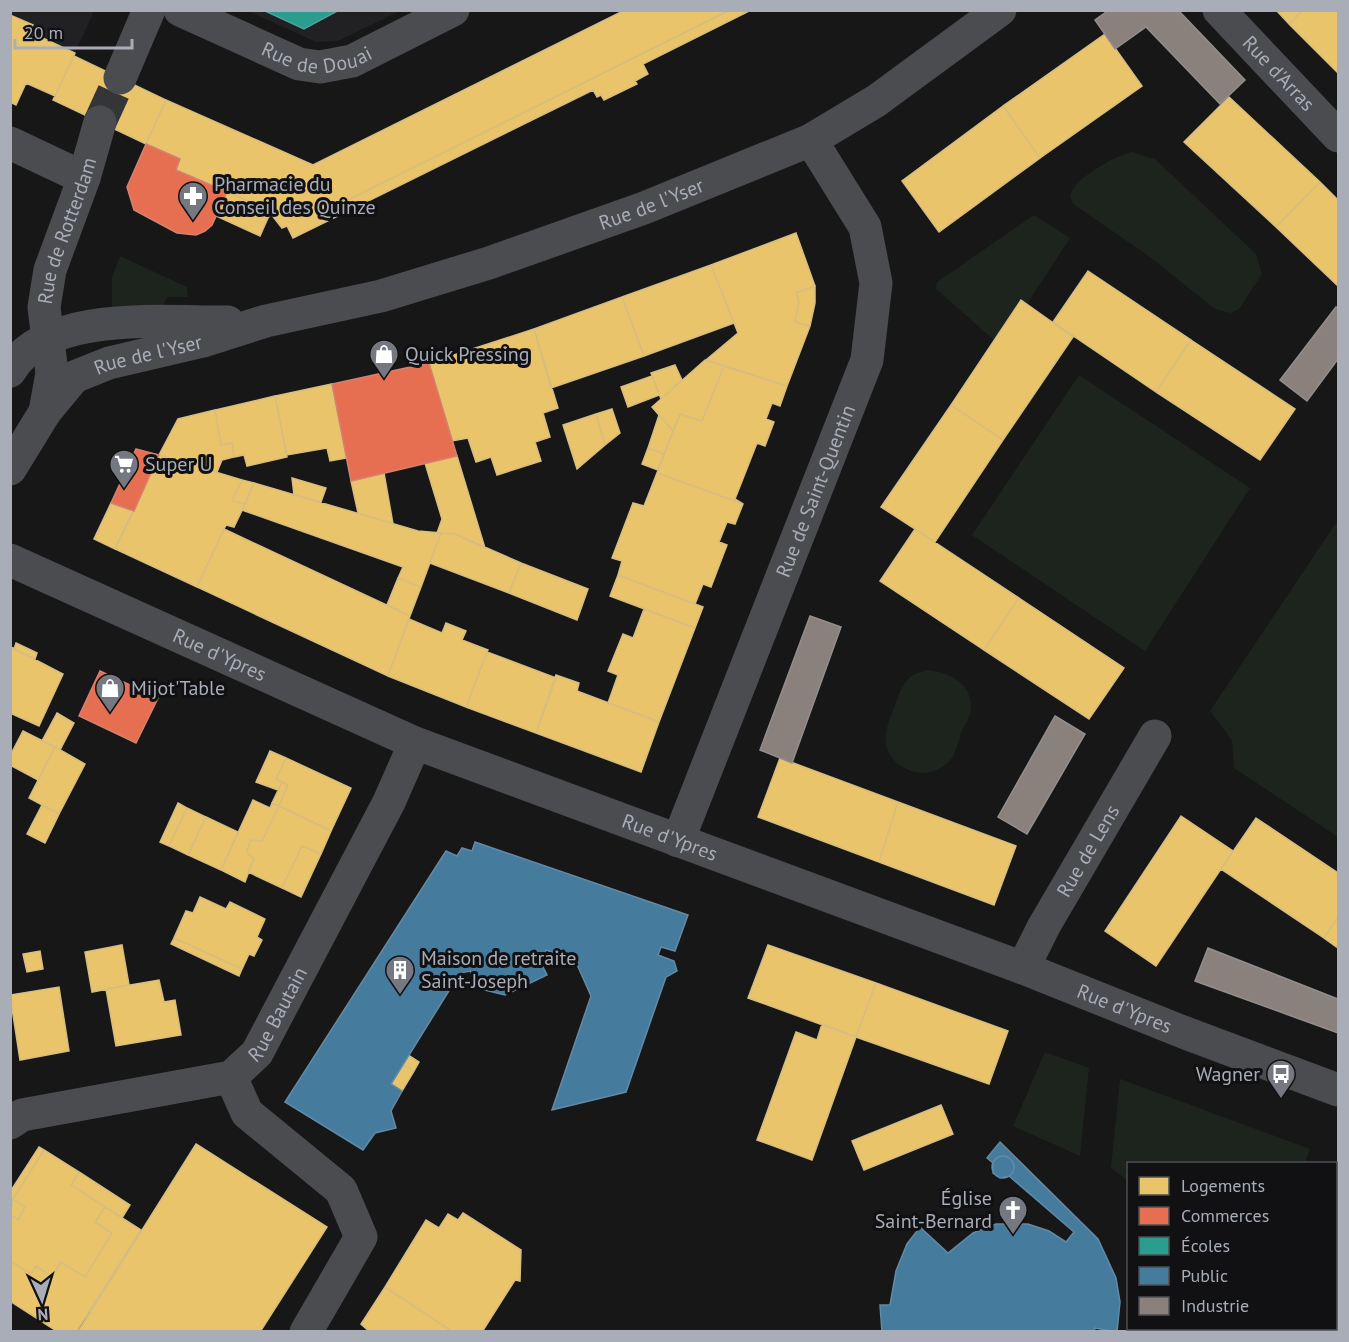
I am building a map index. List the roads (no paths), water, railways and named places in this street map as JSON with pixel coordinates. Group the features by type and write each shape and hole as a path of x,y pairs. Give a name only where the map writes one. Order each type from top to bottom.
{"street":[{"path":"120,78 149,10"},
{"name":"Rue de Douai","path":"180,10 300,64 320,67 352,61 453,10"},
{"name":"Rue de l'Yser","path":"10,469 45,412 74,377 100,366 203,341 266,321 381,296 489,263 644,208 811,140 876,101 1000,10"},
{"name":"Rue d'Arras","path":"1219,10 1338,136"},
{"name":"Rue de Rotterdam","path":"46,340 44,307 50,270 84,178 100,122"},
{"name":"Rue de Saint-Quentin","path":"678,841 867,360 876,283 865,226 811,140"},
{"path":"10,143 84,178"},
{"name":"Rue de l'Yser","path":"10,371 28,349 46,340 100,323 147,320 266,321"},
{"name":"Rue de l'Yser","path":"45,412 52,373 46,340"},
{"name":"Rue d'Ypres","path":"10,560 415,742 1023,968 1183,1032 1338,1090"},
{"name":"Rue de Lens","path":"1023,968 1038,936 1155,736"},
{"name":"Rue Bautain","path":"10,1123 22,1115 231,1077 257,1053 389,802 415,742"},
{"path":"231,1077 247,1113 341,1191 361,1237 306,1332"}],"tunnel":[{"path":"100,122 120,78"}],"place":[{"name":"Pharmacie du Conseil des Quinze","path":"193,222"},
{"name":"Quick Pressing","path":"384,380"},
{"name":"Super U","path":"124,490"},
{"name":"Mijot'Table","path":"110,714"},
{"name":"Maison de retraite Saint-Joseph","path":"400,996"},
{"name":"Wagner","path":"1281,1100"},
{"name":"Église Saint-Bernard","path":"1013,1236"}]}
